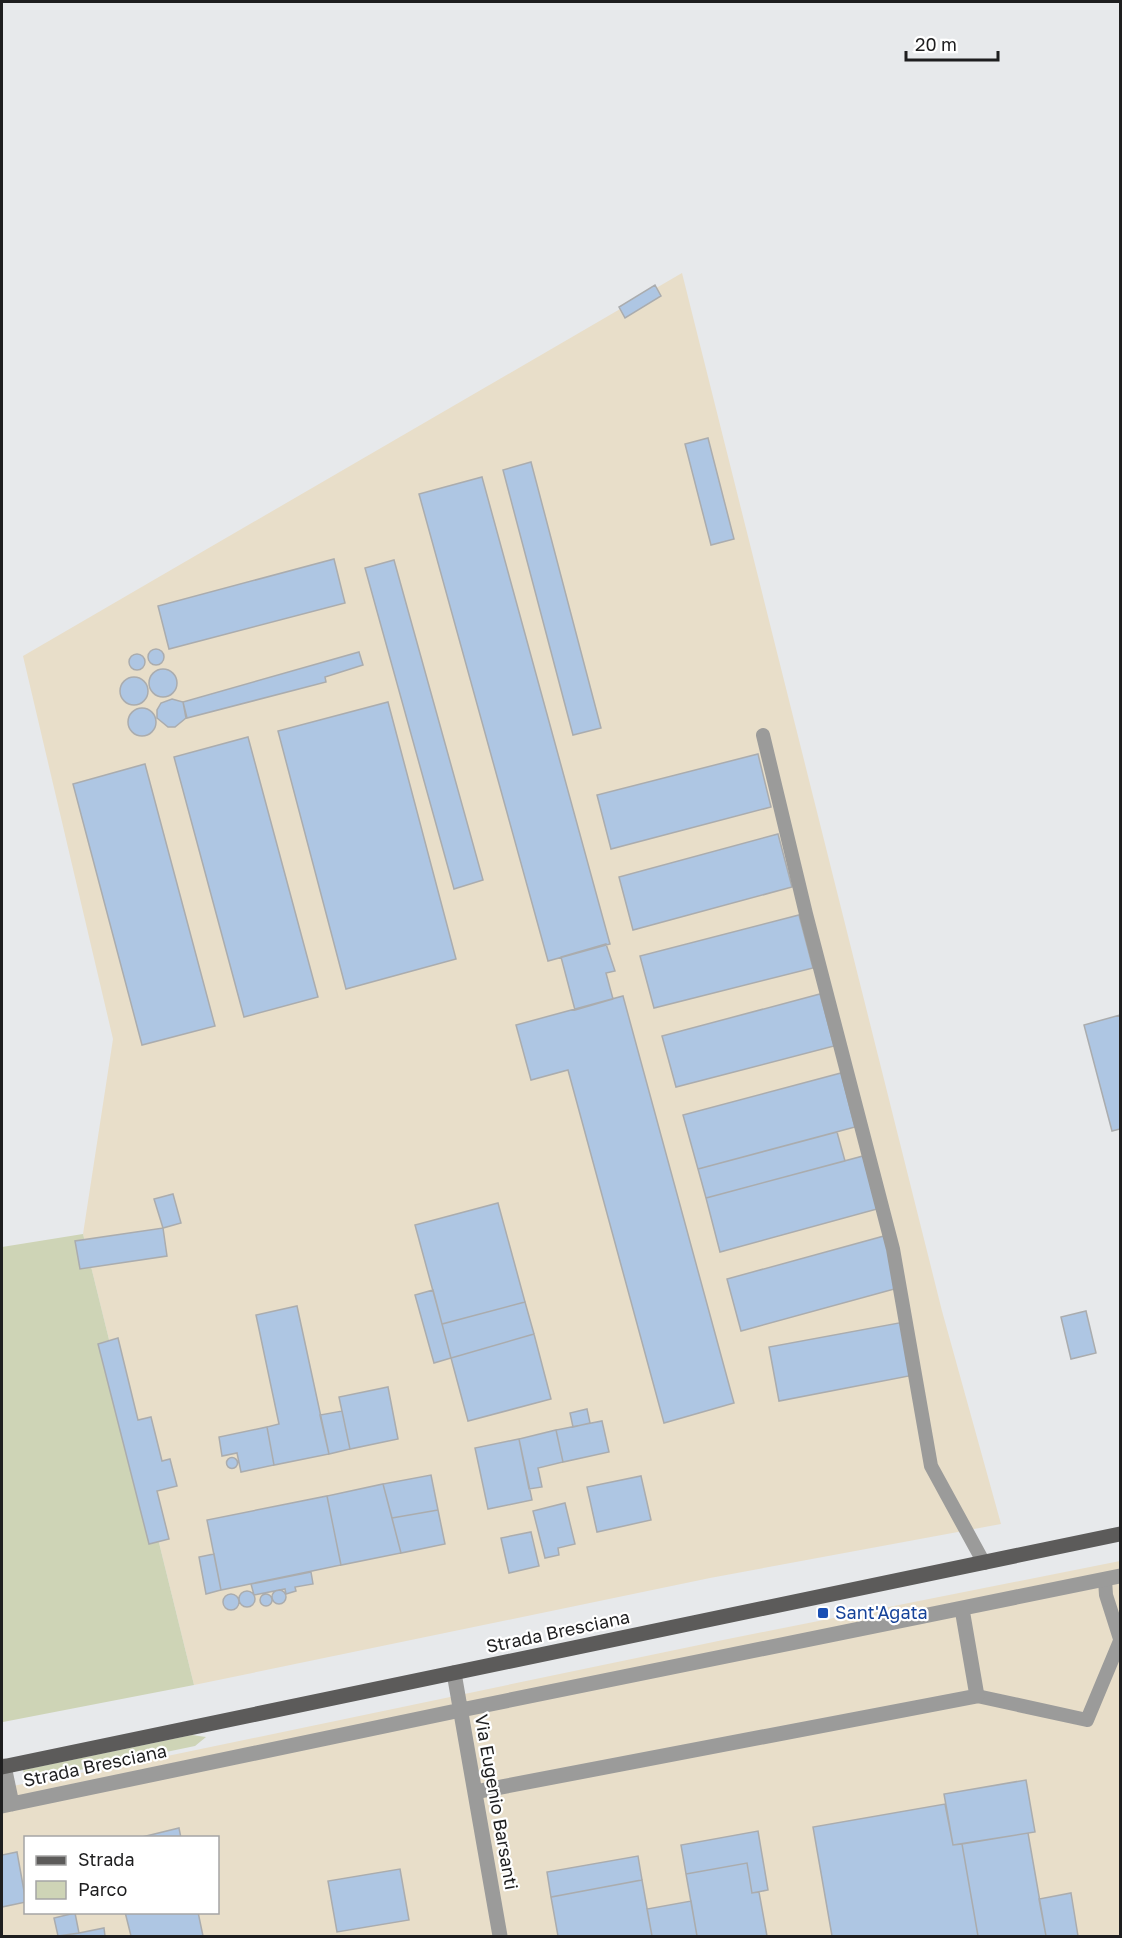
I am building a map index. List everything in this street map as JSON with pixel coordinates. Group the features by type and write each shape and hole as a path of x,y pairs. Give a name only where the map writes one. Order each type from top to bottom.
{"main road":[{"name":"Strada Bresciana","path":"3,1766 1120,1534"}],"street":[{"name":"Strada Bresciana","path":"3,1766 7,1805 1120,1576"},
{"path":"475,1792 977,1696 963,1609"},
{"name":"Via Eugenio Barsanti","path":"454,1673 500,1936"}],"lane":[{"path":"762,735 893,1249 932,1466 984,1563"},
{"path":"977,1696 1087,1720 1120,1640 1106,1595 1105,1580"}],"shaded area":[{"path":"682,273 942,1311 1001,1524 710,1578 194,1685 83,1234 113,1039 23,656"},
{"path":"1120,1561 1120,1936 2,1936 2,1788 148,1760 723,1640"}],"green space":[{"path":"83,1234 194,1685 3,1722 2,1247"},
{"path":"192,1735 206,1737 195,1746 26,1781 23,1770"}],"building":[{"path":"655,285 661,296 625,318 619,307"},
{"path":"708,438 734,539 711,545 685,444"},
{"path":"531,462 601,728 573,735 503,470"},
{"path":"482,477 610,944 548,961 419,494"},
{"path":"334,559 345,603 169,649 158,606"},
{"path":"394,560 483,880 454,889 365,568"},
{"path":"156,649 162,651 164,657 162,663 156,665 150,663 148,657 150,651"},
{"path":"359,652 363,665 325,677 326,682 187,718 183,702"},
{"path":"137,654 143,656 145,662 143,668 137,670 131,668 129,662 131,656"},
{"path":"163,669 173,673 177,683 173,693 163,697 153,693 149,683 153,673"},
{"path":"134,677 144,681 148,691 144,701 134,705 124,701 120,691 124,681"},
{"path":"172,699 183,702 186,718 175,727 168,727 157,718 157,710 161,703"},
{"path":"388,702 456,959 346,989 278,731"},
{"path":"142,708 152,712 156,722 152,732 142,736 132,732 128,722 132,712"},
{"path":"248,737 318,997 244,1017 174,757"},
{"path":"758,754 771,807 611,849 597,795"},
{"path":"145,764 215,1026 142,1045 73,784"},
{"path":"778,834 792,887 633,930 619,877"},
{"path":"799,915 813,968 654,1008 640,956"},
{"path":"606,944 615,971 606,973 613,999 575,1010 561,957"},
{"path":"820,994 834,1046 676,1087 662,1036"},
{"path":"623,996 734,1403 664,1423 568,1070 531,1080 516,1025"},
{"path":"1120,1015 1120,1129 1112,1131 1084,1025"},
{"path":"841,1073 855,1127 698,1169 683,1115"},
{"path":"837,1132 845,1161 706,1198 698,1169"},
{"path":"863,1156 877,1209 720,1252 706,1198"},
{"path":"173,1194 181,1223 163,1228 154,1199"},
{"path":"498,1203 525,1302 442,1324 415,1225"},
{"path":"163,1228 167,1256 80,1269 75,1241"},
{"path":"884,1236 898,1288 741,1331 727,1279"},
{"path":"433,1290 451,1358 434,1363 415,1295"},
{"path":"525,1302 534,1334 451,1358 442,1324"},
{"path":"297,1306 329,1454 274,1465 267,1427 279,1424 256,1315"},
{"path":"1086,1311 1096,1353 1071,1359 1061,1317"},
{"path":"904,1322 914,1375 779,1401 769,1347"},
{"path":"534,1334 551,1399 468,1421 451,1358"},
{"path":"118,1338 138,1420 151,1417 162,1461 170,1459 177,1486 157,1491 169,1539 149,1544 98,1344"},
{"path":"388,1387 398,1439 350,1449 339,1397"},
{"path":"587,1409 590,1423 573,1427 570,1413"},
{"path":"342,1411 350,1449 329,1454 320,1415"},
{"path":"602,1421 609,1452 563,1462 556,1430"},
{"path":"267,1427 274,1465 241,1472 237,1453 222,1456 219,1437"},
{"path":"556,1430 563,1462 538,1468 542,1487 529,1489 519,1439"},
{"path":"519,1439 532,1500 488,1509 475,1448"},
{"path":"232,1458 236,1459 236,1467 232,1468 228,1467 227,1463 228,1459"},
{"path":"431,1475 438,1510 392,1518 383,1484"},
{"path":"641,1476 651,1520 597,1532 587,1487"},
{"path":"383,1484 401,1553 341,1565 327,1496"},
{"path":"327,1496 341,1565 221,1590 207,1520"},
{"path":"565,1503 575,1544 558,1548 559,1555 545,1558 533,1511"},
{"path":"438,1510 445,1544 401,1553 392,1518"},
{"path":"531,1532 539,1566 509,1573 501,1538"},
{"path":"214,1554 221,1590 206,1594 199,1557"},
{"path":"311,1572 313,1584 295,1587 296,1591 286,1594 285,1589 254,1595 251,1584"},
{"path":"279,1590 284,1592 286,1597 284,1602 279,1604 274,1602 272,1597 274,1592"},
{"path":"247,1591 255,1599 247,1607 239,1599"},
{"path":"231,1594 237,1596 239,1602 237,1608 231,1610 225,1608 223,1602 225,1596"},
{"path":"266,1594 272,1600 266,1606 260,1600"},
{"path":"1026,1780 1035,1832 953,1845 944,1794"},
{"path":"945,1804 953,1845 962,1844 978,1936 832,1936 813,1827"},
{"path":"179,1828 181,1836 146,1836"},
{"path":"758,1831 768,1890 752,1893 747,1863 686,1874 681,1845"},
{"path":"1028,1833 1046,1936 978,1936 962,1844"},
{"path":"17,1852 24,1902 2,1907 2,1855"},
{"path":"638,1856 642,1880 551,1897 547,1872"},
{"path":"747,1863 752,1893 759,1892 767,1936 697,1936 686,1874"},
{"path":"400,1869 409,1920 337,1932 328,1881"},
{"path":"642,1880 652,1936 558,1936 551,1897"},
{"path":"1071,1893 1078,1936 1046,1936 1039,1899"},
{"path":"691,1901 697,1936 652,1936 647,1909"},
{"path":"75,1914 79,1933 58,1936 54,1918"},
{"path":"126,1914 198,1914 203,1936 131,1936"},
{"path":"104,1928 105,1936 63,1936 79,1933"}],"place":[{"name":"Sant'Agata","path":"823,1613"}]}
